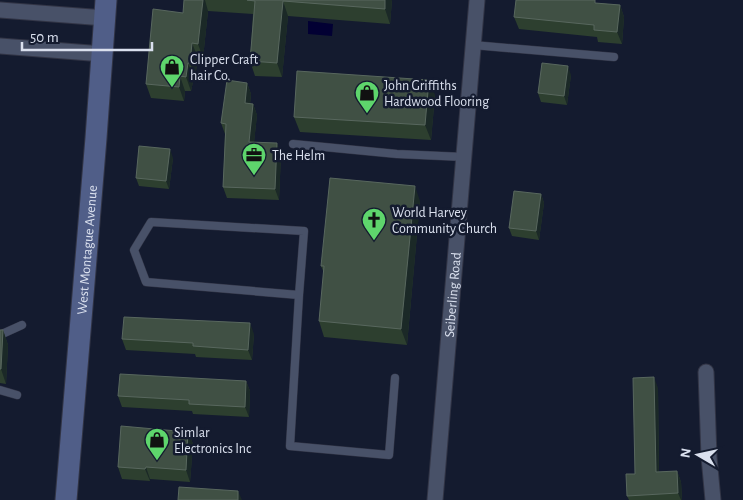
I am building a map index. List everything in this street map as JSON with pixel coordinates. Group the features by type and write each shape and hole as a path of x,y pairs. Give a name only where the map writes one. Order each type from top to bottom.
{"main road":[{"name":"West Montague Avenue","path":"66,500 106,9"}],"street":[{"name":"Seiberling Road","path":"435,500 477,0"},
{"path":"0,10 106,9"},
{"path":"0,46 102,54"},
{"path":"706,372 709,457 713,500"}],"lane":[{"path":"473,45 614,57"},
{"path":"293,144 397,154 464,157"},
{"path":"299,295 146,282 134,250 151,222 304,231 290,446 389,455 395,378"},
{"path":"0,335 22,325"},
{"path":"0,390 17,395"}],"shaded area":[{"path":"308,21 333,24 332,36 308,34"}],"building":[{"path":"184,0 203,0 198,44 192,43 190,63 188,63 186,77 180,76 179,87 146,84 153,9 183,13"},
{"path":"247,0 385,0 385,9 283,1 277,63 250,61 255,1"},
{"path":"516,0 595,0 595,3 620,5 617,32 594,30 594,25 514,17"},
{"path":"542,63 568,66 564,96 538,93"},
{"name":"John Griffiths Hardwood Flooring","path":"297,71 429,80 425,125 294,117"},
{"path":"227,80 247,83 245,103 253,104 249,142 277,143 275,189 223,187 226,124 221,123"},
{"path":"139,146 170,149 166,181 136,178"},
{"name":"World Harvey Community Church","path":"330,178 415,186 401,329 319,321 324,266 321,266"},
{"path":"514,191 541,194 536,231 509,228"},
{"path":"124,317 250,323 248,350 193,346 193,343 122,339"},
{"path":"0,330 3,330 1,369 0,369"},
{"path":"120,374 246,381 245,407 189,404 189,400 118,396"},
{"path":"654,377 656,472 677,471 678,493 627,496 626,474 635,474 633,378"},
{"name":"Simlar Electronics Inc","path":"121,426 188,432 186,470 118,467"},
{"path":"179,487 238,491 238,500 178,500"}],"place":[{"name":"Clipper Craft hair Co.","path":"172,88"},
{"name":"John Griffiths Hardwood Flooring","path":"367,114"},
{"name":"The Helm","path":"254,176"},
{"name":"World Harvey Community Church","path":"374,241"},
{"name":"Simlar Electronics Inc","path":"157,461"}]}
